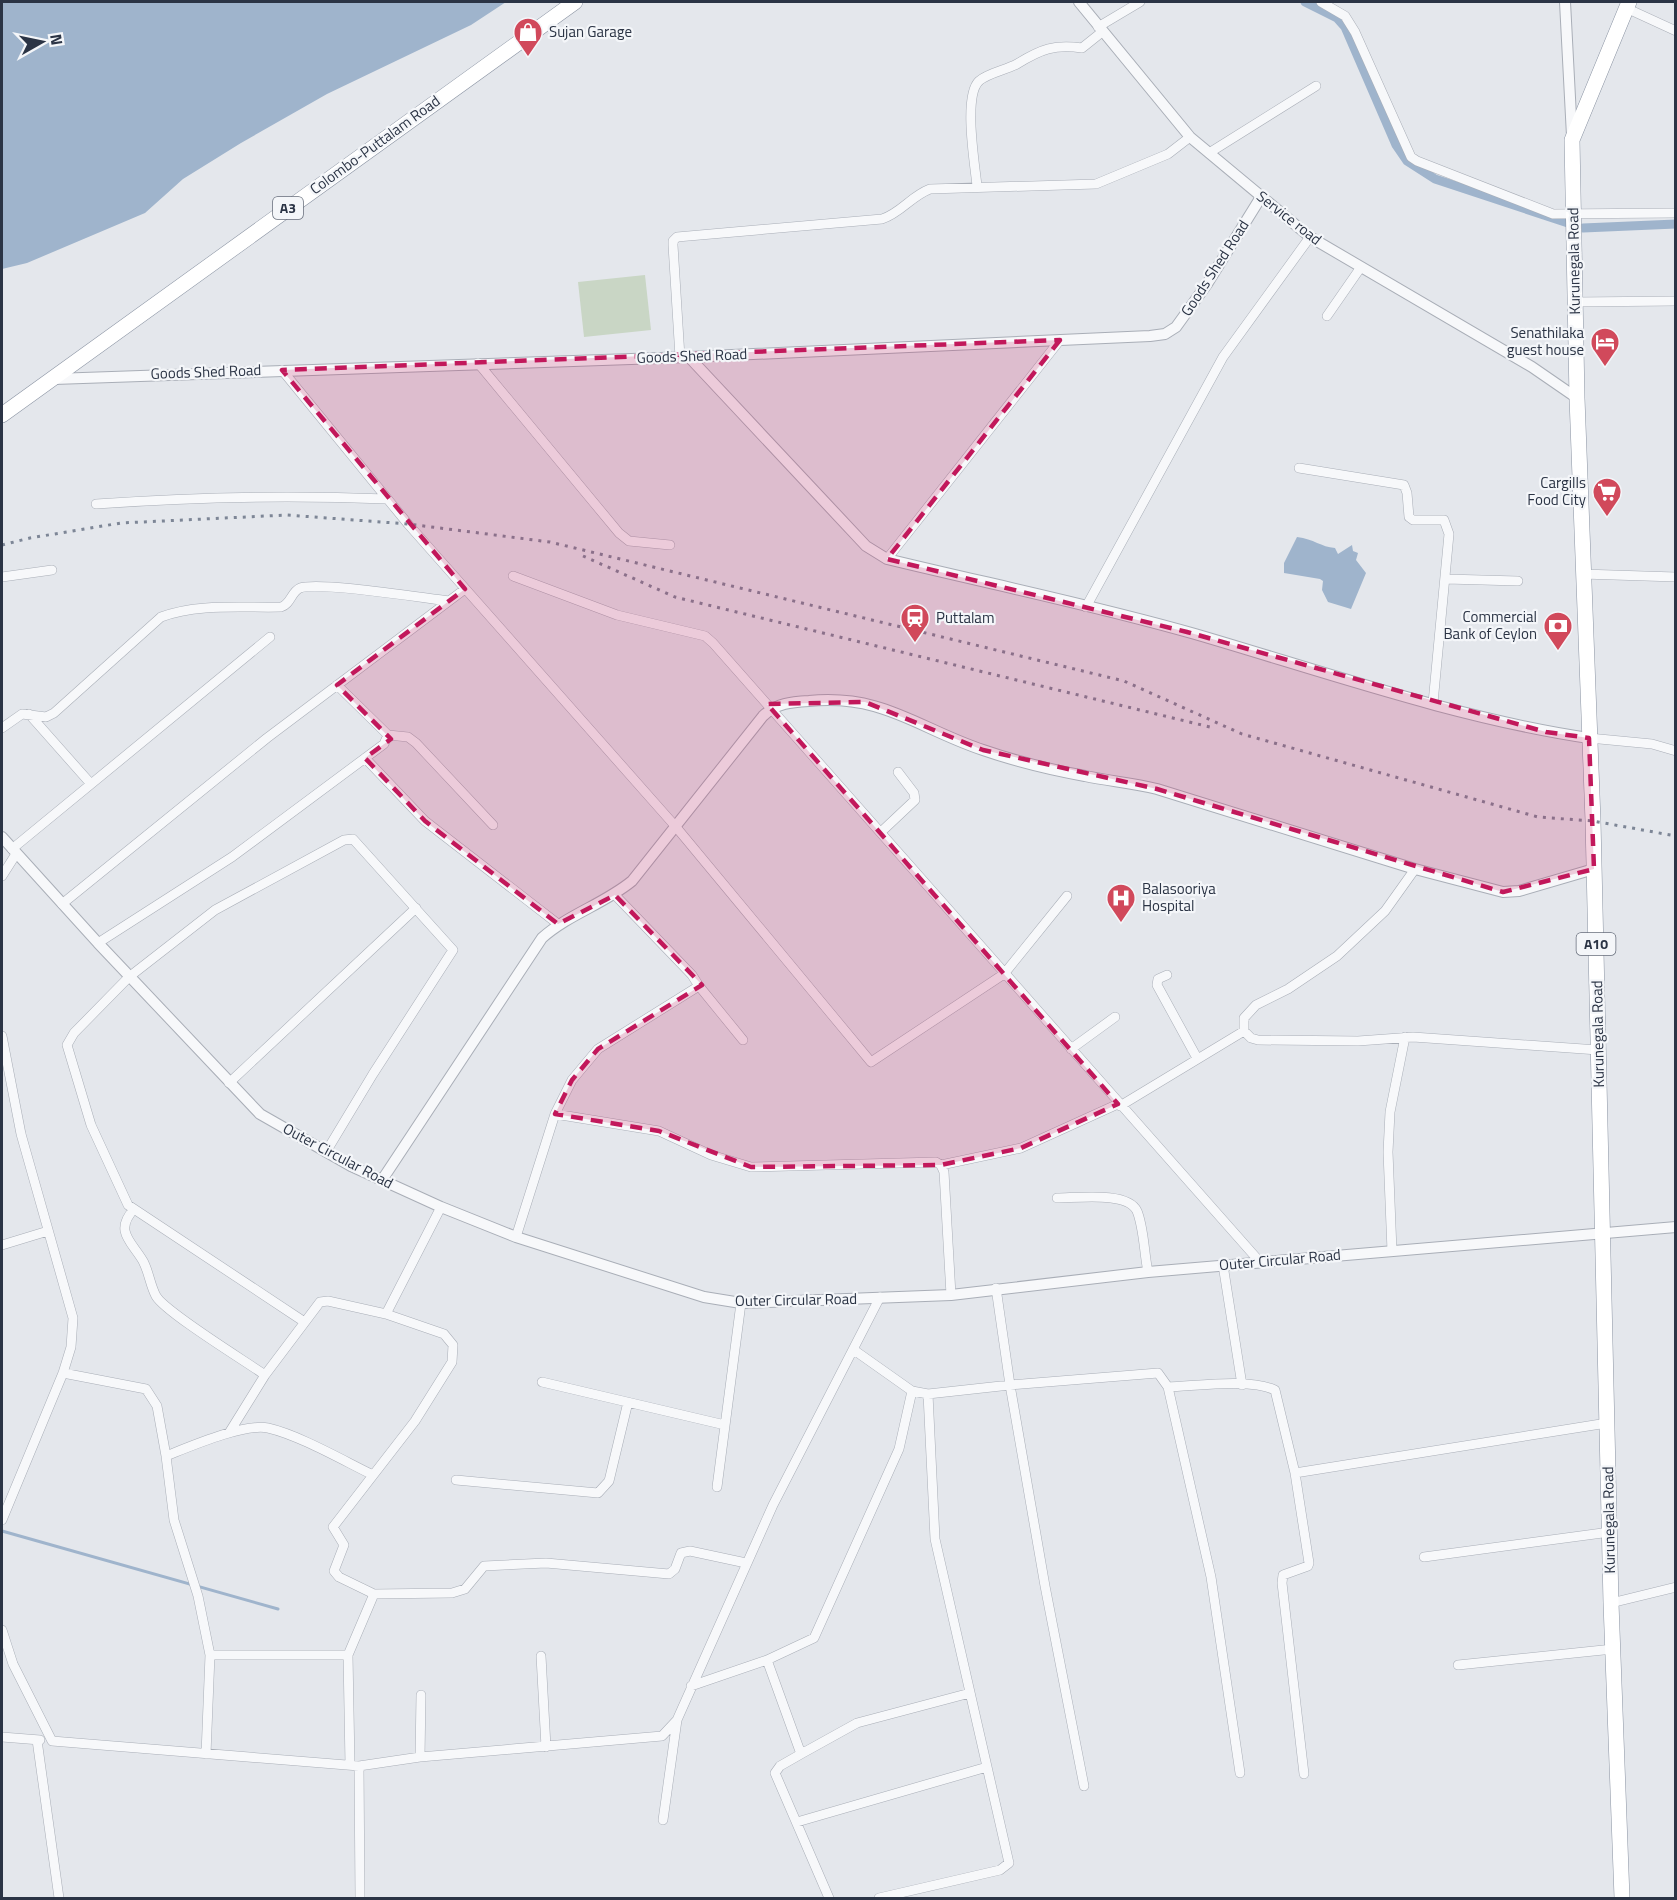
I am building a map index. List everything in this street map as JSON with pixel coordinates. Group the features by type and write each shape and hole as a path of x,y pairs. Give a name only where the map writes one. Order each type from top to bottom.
{"highway":[{"name":"Colombo-Puttalam Road","path":"2,415 575,2"},
{"name":"Kurunegala Road","path":"1622,1899 1611,1603 1594,869 1582,574 1572,140 1628,5"}],"street":[{"name":"Service road","path":"1080,2 1100,30 1190,137 1310,237 1532,367 1577,398"},
{"path":"977,186 971,126 974,87 981,80 1003,72 1057,45 1082,48 1100,30 1140,2"},
{"path":"1321,2 1345,16 1355,32 1411,157 1425,165 1553,214 1676,213"},
{"path":"1565,2 1572,140"},
{"path":"1628,5 1676,31"},
{"path":"1209,153 1316,86"},
{"path":"1190,137 1168,154 1096,184 930,189 916,194 893,215 882,219 677,237 673,241 673,246 685,357 866,546 887,559 1187,632 1433,703 1546,732 1652,744 1676,751"},
{"name":"Goods Shed Road","path":"50,379 685,357 1165,334 1176,327 1207,284 1261,197"},
{"path":"1086,608 1223,357 1310,237"},
{"path":"1327,316 1361,267"},
{"path":"1575,303 1676,301"},
{"path":"887,559 1060,340"},
{"path":"478,363 619,533 629,542 670,545"},
{"path":"282,370 387,499 676,827 871,1062 1004,974 1067,896"},
{"path":"1299,468 1404,485 1409,517 1413,520 1444,520 1449,534 1433,703"},
{"path":"96,504 202,497 300,496 387,499"},
{"path":"2,577 52,570"},
{"path":"1582,574 1676,577"},
{"path":"513,576 617,615 705,636 1260,1262"},
{"path":"1446,579 1518,581"},
{"path":"2,728 22,714 46,717 54,713 161,617 169,614 199,609 281,607 286,605 296,590 303,587 324,586 449,601"},
{"path":"62,904 337,685 465,589"},
{"path":"2,870 13,854 91,784 270,637"},
{"path":"337,685 388,735 408,737 416,743 493,825"},
{"path":"382,1180 542,938 558,924 615,895 632,881 771,709 784,703 817,700 865,702 884,707 983,750 1085,776 1130,782 1157,789 1415,869 1503,892 1519,891 1594,869"},
{"path":"28,714 91,784"},
{"path":"98,943 232,857 384,744 388,735"},
{"path":"366,758 425,821 558,924"},
{"path":"880,832 915,800 914,793 898,771"},
{"name":"Outer Circular Road","path":"2,837 13,854 260,1114 326,1152 441,1207 516,1237 704,1297 741,1303 852,1301 880,1297 951,1295 1148,1272 1676,1227"},
{"path":"303,1321 128,1205 113,1177 91,1125 67,1045 74,1033 129,977 215,910 348,839 353,839 453,950 326,1152"},
{"path":"2,876 13,854"},
{"path":"1415,869 1385,911 1337,956 1288,989 1256,1005 1244,1018 1244,1031 1251,1038 1258,1040 1358,1041 1405,1037 1598,1050"},
{"path":"615,895 692,975 743,1040"},
{"path":"229,1083 416,908"},
{"path":"1167,975 1158,979 1157,985 1197,1058"},
{"path":"516,1237 555,1114 572,1080 598,1049 699,986"},
{"path":"1071,1049 1115,1017"},
{"path":"941,1165 1021,1148 1119,1105 1244,1031"},
{"path":"2,1036 21,1134 73,1318 71,1347 63,1373 2,1520"},
{"path":"1392,1251 1388,1152 1390,1112 1405,1037"},
{"path":"555,1114 659,1131 711,1155 751,1167 936,1162 941,1165 944,1172 951,1295"},
{"path":"1057,1198 1120,1198 1130,1203 1137,1211 1148,1272"},
{"path":"386,1314 441,1207"},
{"path":"134,1209 126,1218 124,1227 132,1246 147,1270 156,1297 265,1375"},
{"path":"2,1245 48,1231"},
{"path":"1223,1265 1242,1385"},
{"path":"996,1288 1010,1385 1045,1586 1084,1786"},
{"path":"663,1820 677,1720 691,1686 746,1563 880,1297"},
{"path":"228,1433 265,1375 303,1321 320,1302 328,1301 386,1314 444,1334 450,1339 454,1353 452,1362 415,1421 333,1527 344,1545 334,1571 339,1577 374,1594 452,1593 465,1589 484,1566 546,1563 669,1574 675,1569 681,1554 690,1551 746,1563"},
{"path":"717,1486 741,1303"},
{"path":"854,1350 912,1391 928,1394 1158,1373 1168,1387 1211,1577 1240,1773"},
{"path":"63,1373 146,1389 157,1406 174,1520 198,1596 210,1655 206,1754"},
{"path":"542,1382 725,1425"},
{"path":"1168,1387 1242,1385 1266,1386 1275,1390 1295,1473 1309,1563 1308,1566 1283,1575 1282,1583 1304,1774"},
{"path":"691,1686 767,1660 814,1638 899,1449 912,1391"},
{"path":"879,1899 1000,1870 1010,1863 934,1539 928,1394"},
{"path":"456,1480 598,1493 609,1481 628,1402"},
{"path":"1295,1473 1606,1423"},
{"path":"166,1456 228,1433 266,1427 327,1452 373,1475"},
{"path":"1424,1557 1610,1532"},
{"path":"1611,1603 1676,1587"},
{"path":"360,1899 348,1655 374,1594"},
{"path":"2,1630 12,1664 52,1741"},
{"path":"1458,1665 1613,1649"},
{"path":"210,1655 348,1655"},
{"path":"541,1656 546,1747"},
{"path":"767,1660 801,1754"},
{"path":"830,1899 775,1773 780,1766 857,1724 970,1693"},
{"path":"420,1695 420,1757"},
{"path":"2,1737 355,1766 420,1757 662,1736 677,1720"},
{"path":"37,1740 60,1899"},
{"path":"797,1822 987,1767"}],"highlighted area":[{"path":"1060,340 887,559 1187,632 1546,732 1589,738 1594,869 1503,892 1157,789 983,750 865,702 767,704 1118,1104 1021,1148 941,1165 751,1167 659,1131 555,1114 572,1080 598,1049 702,985 615,895 558,924 425,821 365,758 391,739 337,685 465,589 282,370"}],"green space":[{"path":"645,275 651,330 584,337 578,282"}],"water":[{"path":"2,2 506,2 471,25 327,94 241,143 183,179 145,213 27,263 2,269"},
{"path":"1297,537 1335,548 1338,554 1352,545 1353,551 1358,553 1356,560 1366,573 1351,609 1328,602 1322,590 1323,581 1320,579 1284,573 1284,563"}],"waterway":[{"path":"1305,2 1337,18 1345,27 1396,145 1407,161 1435,179 1568,223"},
{"path":"1583,228 1676,224"},
{"path":"2,1531 278,1609"}],"railway":[{"path":"2,545 121,523 287,515 408,524 550,542 1124,681 1242,734 1538,817 1593,821 1676,836"},
{"path":"583,556 675,597 1210,727"}],"place":[{"name":"Sujan Garage","path":"528,58"},
{"name":"Senathilaka guest house","path":"1605,368"},
{"name":"Cargills Food City","path":"1607,518"},
{"name":"Puttalam","path":"915,644"},
{"name":"Commercial Bank of Ceylon","path":"1558,652"},
{"name":"Balasooriya Hospital","path":"1121,924"}]}
